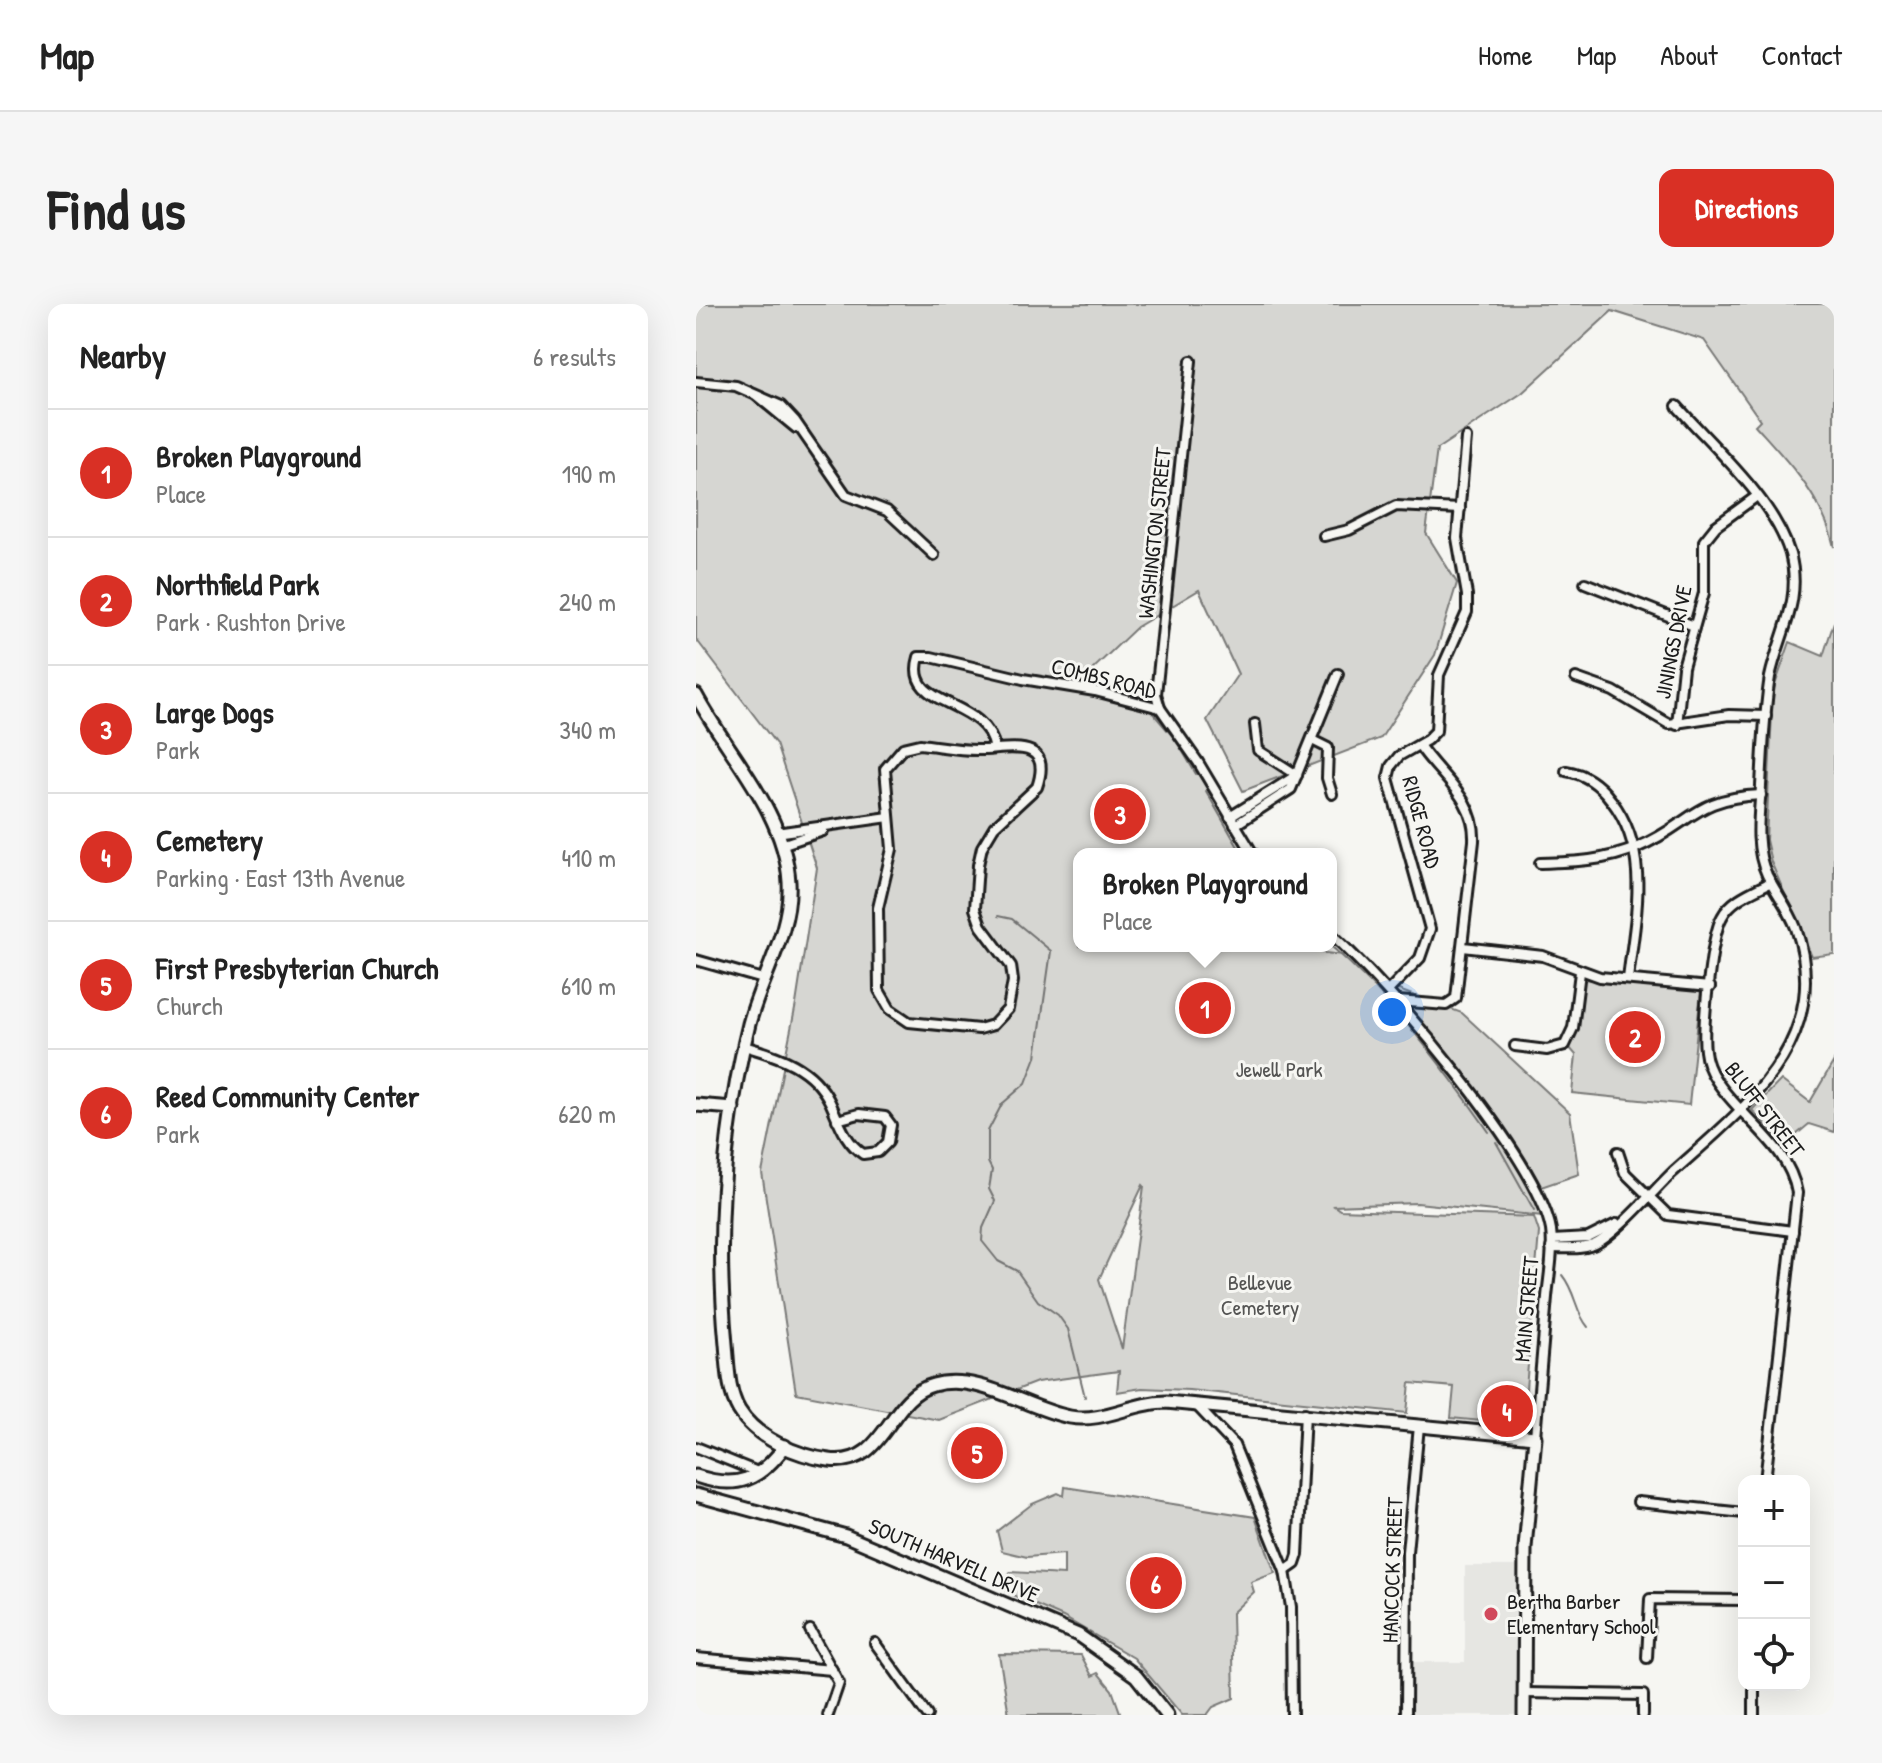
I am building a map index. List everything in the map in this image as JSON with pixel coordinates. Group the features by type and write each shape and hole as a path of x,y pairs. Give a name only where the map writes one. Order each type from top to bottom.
{"street":[{"name":"WASHINGTON STREET","path":"1160,708 1156,694 1191,361"},
{"path":"696,382 726,384 754,393 803,433 846,495 887,511 934,555"},
{"path":"1552,1244 1593,1246 1612,1234 1646,1197 1741,1111 1767,1086 1787,1059 1799,1033 1805,1001 1806,970 1800,941 1771,882 1759,843 1771,672 1791,616 1794,577 1781,532 1757,496 1677,406"},
{"name":"RIDGE ROAD","path":"1389,990 1420,958 1430,929 1388,778 1395,760 1436,731 1439,675 1467,612 1467,595 1457,547 1466,438"},
{"path":"1693,536 1704,541 1716,526 1757,496"},
{"path":"1324,536 1349,530 1396,506 1460,509"},
{"name":"JININGS DRIVE","path":"1677,725 1683,667 1704,593 1704,541"},
{"path":"1585,583 1694,626"},
{"name":"COMBS ROAD","path":"995,749 991,732 983,721 926,691 917,673 919,657 1095,691 1160,708 1191,751 1249,848"},
{"path":"1233,821 1284,795 1297,775 1338,674"},
{"path":"1576,678 1613,691 1662,722 1677,725 1729,715 1766,716"},
{"path":"696,695 745,770 778,839 788,873 788,903 744,1046 733,1108 720,1253 729,1376 736,1405 747,1421 785,1446 827,1460 855,1457 880,1439 913,1394 939,1383 972,1385 1074,1418 1094,1418 1155,1402 1305,1413 1535,1437"},
{"path":"1255,724 1258,750 1297,775"},
{"path":"1312,740 1328,748 1327,778 1332,794"},
{"path":"920,744 973,750 1026,748 1038,761 1040,778 1033,792 994,827 980,856 974,903 977,915 1008,960 1012,974 1008,1009 993,1025 971,1030 926,1026 896,1015 881,996 876,975 878,908 891,858 889,817 884,776 888,763 903,748 920,744"},
{"path":"1337,940 1398,1001 1441,1005 1453,1001 1458,989 1463,947 1474,821 1464,799 1419,745"},
{"path":"1566,771 1587,777 1609,797 1622,816 1635,849 1638,889 1628,979"},
{"path":"1540,863 1596,859 1635,849 1713,801 1761,795"},
{"path":"778,839 889,817"},
{"name":"BLUFF STREET","path":"1766,1475 1797,1193 1792,1173 1714,1078 1707,1060 1705,1040 1721,919 1738,900 1771,882"},
{"path":"1463,947 1543,956 1580,972 1710,987"},
{"path":"696,960 763,979"},
{"path":"1515,1046 1547,1050 1565,1045 1573,1028 1580,972"},
{"name":"MAIN STREET","path":"1398,1001 1523,1168 1546,1213 1552,1244 1525,1548 1524,1715"},
{"path":"744,1046 798,1065 826,1094 837,1120 858,1150 867,1155 878,1152 891,1137 891,1125 885,1117 859,1114 837,1120"},
{"path":"696,1105 733,1108"},
{"path":"1618,1152 1625,1173 1662,1212 1677,1218 1793,1231"},
{"path":"1196,1405 1234,1445 1285,1571 1291,1607 1292,1715"},
{"path":"1285,1571 1295,1564 1298,1555 1305,1413"},
{"name":"HANCOCK STREET","path":"1406,1715 1408,1536 1419,1426"},
{"path":"696,1476 736,1484 761,1474 785,1446"},
{"path":"696,1447 761,1474"},
{"name":"SOUTH HARVELL DRIVE","path":"696,1495 846,1536 1078,1635 1136,1676 1167,1715"},
{"path":"1638,1502 1738,1512"},
{"path":"1647,1658 1650,1599 1738,1600"},
{"path":"810,1630 832,1670 839,1690 828,1715"},
{"path":"875,1643 927,1715"},
{"path":"696,1658 832,1670"},
{"path":"1754,1691 1754,1715"},
{"path":"1524,1693 1643,1695 1643,1715"}],"shaded area":[{"name":"Bertha Barber Elementary School","path":"1465,1566 1518,1566 1517,1715 1411,1715 1411,1662 1465,1662"}],"green space":[{"path":"696,304 1834,304 1834,547 1813,496 1755,425 1760,420 1704,340 1612,311 1522,393 1437,449 1426,533 1457,583 1435,655 1381,738 1243,791 1207,720 1238,674 1199,590 1137,627 1093,669 1099,696 1154,711 1183,749 1243,848 1073,848 1073,952 1323,952 1355,956 1374,981 1462,1013 1570,1113 1579,1174 1532,1190 1543,1216 1417,1203 1334,1206 1340,1210 1534,1217 1539,1232 1523,1425 1451,1418 1454,1387 1410,1383 1407,1413 1189,1390 1142,1388 1117,1392 1119,1371 1037,1382 939,1420 796,1393 762,1173 796,1004 817,868 776,744 696,639","holes":["1143,1185 1144,1186 1122,1349 1099,1279"]},
{"path":"1834,622 1834,954 1812,957 1771,862 1766,840 1773,691 1790,642 1823,656"},
{"path":"1584,979 1701,991 1689,1105 1572,1093 1576,1055 1569,1047 1579,1028"},
{"path":"1834,1061 1834,1132 1809,1124 1784,1145 1752,1110 1781,1080 1810,1102"},
{"path":"1065,1487 1255,1517 1275,1573 1251,1582 1254,1592 1232,1613 1234,1698 1213,1707 1207,1715 1182,1715 1134,1658 1063,1617 1008,1593 1002,1586 1011,1572 1064,1575 1064,1554 1027,1557 1002,1551 997,1531 1032,1504 1058,1493 1064,1496"},
{"path":"999,1654 1081,1655 1092,1676 1098,1673 1112,1690 1121,1715 1009,1715"}],"waterway":[{"path":"1151,711 1176,740 1196,774"},
{"path":"1206,791 1239,848"},
{"path":"998,916 1012,919 1051,951 1036,1057 1026,1083 1002,1104 988,1131 988,1162 992,1170 989,1189 995,1201 983,1228 982,1241 998,1261 1017,1271 1038,1301 1058,1315 1068,1329 1085,1397"},
{"path":"1337,952 1416,1034 1489,1132"},
{"path":"1496,1142 1534,1210"},
{"path":"1562,1275 1588,1327"}],"place":[{"name":"Large Dogs","path":"1120,814"},
{"name":"Broken Playground","path":"1205,1008"},
{"name":"Northfield Park","path":"1635,1037"},
{"name":"Cemetery","path":"1507,1411"},
{"name":"First Presbyterian Church","path":"977,1453"},
{"name":"Reed Community Center","path":"1156,1583"},
{"name":"Bertha Barber Elementary School","path":"1491,1614"}],"park label":[{"name":"Jewell Park","path":"1279,1069"},
{"name":"Bellevue Cemetery","path":"1260,1294"}]}
